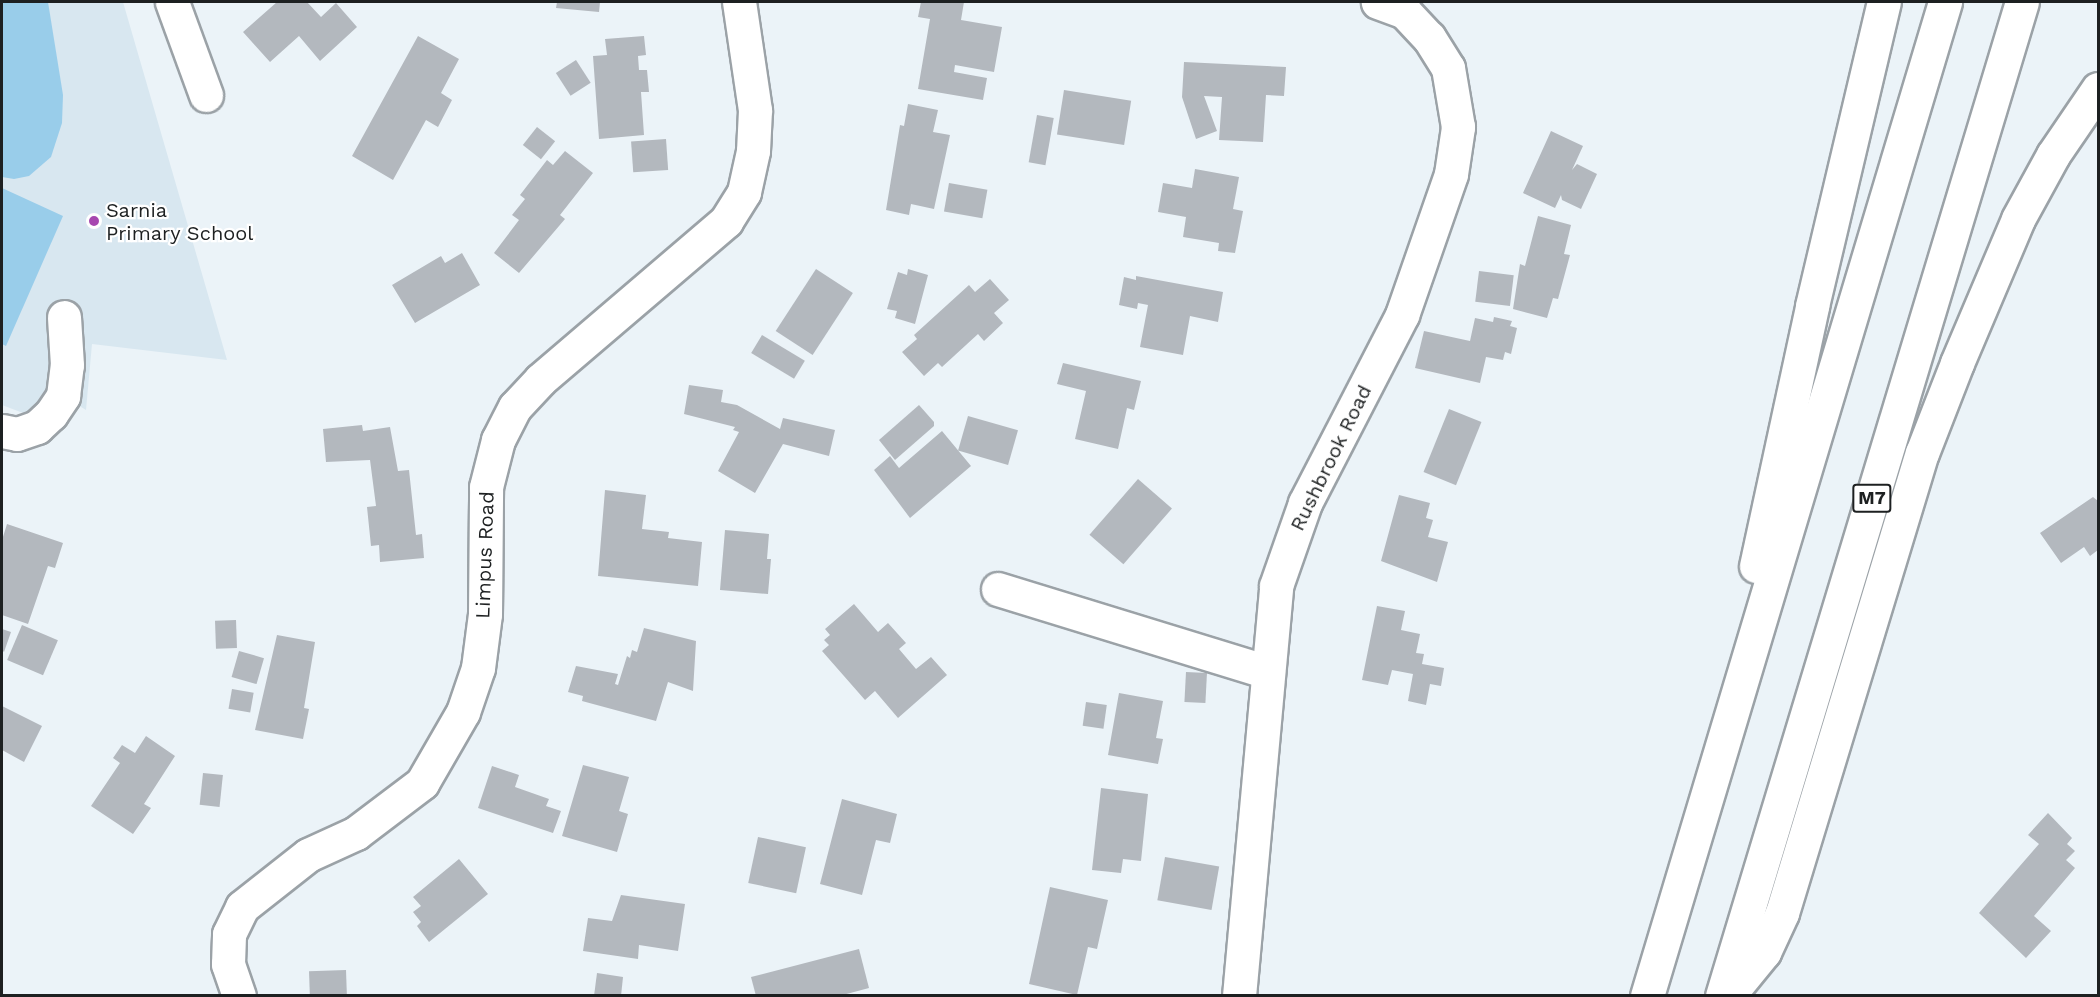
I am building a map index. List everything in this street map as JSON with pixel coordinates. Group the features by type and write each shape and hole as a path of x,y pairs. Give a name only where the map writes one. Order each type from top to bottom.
{"main road":[{"path":"172,2 206,95"},
{"name":"Limpus Road","path":"239,996 228,964 229,934 242,908 308,855 356,833 422,783 463,712 478,668 485,614 486,487 498,440 515,407 540,380 726,222 744,192 753,151 755,110 739,2"},
{"name":"Rushbrook Road","path":"1239,996 1276,586 1305,503 1402,315 1451,174 1458,127 1448,68 1429,38 1405,12 1378,2"},
{"path":"1704,808 1812,306 1884,2"},
{"path":"1647,996 1945,2"},
{"name":"M7","path":"1722,996 2022,2"},
{"path":"1728,996 1764,952 1782,913 1922,453 1957,363 2018,219 2053,155 2098,89"},
{"path":"2,431 17,434 36,427 51,414 63,396 68,365 64,317"},
{"path":"998,589 1268,672"}],"shaded area":[{"name":"Sarnia Primary School","path":"2,2 123,2 227,360 92,344 86,410 55,391 31,416 2,405"},
{"path":"2,2 48,2 63,95 62,123 51,157 29,176 14,179 2,177"},
{"path":"2,188 63,216 6,346 2,344"}],"building":[{"path":"277,2 307,2 321,17 336,3 357,27 320,61 299,36 270,62 243,32"},
{"path":"557,2 600,2 599,12 556,8"},
{"path":"921,2 964,2 961,20 1002,27 994,72 955,65 954,72 987,78 983,100 918,89 930,19 918,17"},
{"path":"418,36 459,59 441,93 452,100 438,127 426,120 393,180 352,156"},
{"path":"644,36 646,55 638,56 639,70 647,70 649,92 641,92 644,135 599,139 593,56 607,55 605,39"},
{"path":"576,60 591,83 571,96 556,73"},
{"path":"1184,62 1286,67 1284,96 1266,95 1263,142 1219,140 1222,97 1204,96 1217,131 1196,139 1182,97"},
{"path":"1064,90 1131,101 1124,145 1057,134"},
{"path":"908,104 938,110 933,132 950,135 934,209 911,204 909,215 886,210 900,125 904,126"},
{"path":"1037,115 1054,118 1045,165 1029,162"},
{"path":"537,127 555,141 541,159 523,145"},
{"path":"1551,131 1583,146 1572,170 1577,164 1597,174 1581,209 1562,200 1561,195 1555,208 1523,193"},
{"path":"666,139 668,170 633,172 631,141"},
{"path":"565,151 593,173 560,215 565,219 519,273 494,253 519,220 512,215 525,199 520,195 547,160 553,165"},
{"path":"1195,169 1239,177 1233,209 1243,211 1235,253 1218,251 1219,243 1183,237 1186,217 1158,212 1163,183 1192,188"},
{"path":"949,183 987,190 982,218 944,212"},
{"path":"1538,216 1571,225 1564,254 1570,255 1558,299 1553,298 1547,318 1513,309 1520,264 1525,266"},
{"path":"462,253 480,285 415,323 392,285 441,256 445,263"},
{"path":"816,269 853,293 813,355 776,331"},
{"path":"908,269 928,275 915,324 895,318 897,311 887,309 898,272 907,275"},
{"path":"1479,271 1514,275 1510,306 1475,302"},
{"path":"1136,276 1223,292 1218,322 1190,316 1183,355 1140,347 1148,305 1138,303 1137,309 1119,305 1124,277 1136,280"},
{"path":"990,279 1009,300 994,313 1003,323 984,341 978,334 942,367 938,363 924,376 902,352 917,339 914,335 969,285 975,292"},
{"path":"1494,317 1512,321 1510,326 1517,328 1511,354 1505,352 1503,360 1486,357 1480,383 1415,368 1424,331 1470,341 1475,318 1493,322"},
{"path":"762,335 805,361 794,379 751,353"},
{"path":"1063,363 1141,381 1134,410 1127,408 1118,449 1075,439 1086,391 1057,384"},
{"path":"689,385 723,390 721,402 737,405 780,429 783,418 835,430 829,456 783,444 755,493 718,471 739,432 733,430 735,427 684,414"},
{"path":"919,405 934,422 934,426 895,460 879,440"},
{"path":"1449,409 1481,422 1456,485 1424,472"},
{"path":"968,416 1018,430 1008,465 958,451"},
{"path":"362,425 363,431 390,427 398,471 409,470 416,535 422,534 424,558 380,562 379,545 371,546 367,507 376,506 370,460 326,462 323,429"},
{"path":"942,431 971,466 910,518 874,470 890,456 899,468"},
{"path":"1138,479 1172,509 1123,564 1089,535"},
{"path":"605,490 646,495 642,529 669,532 668,538 702,542 698,586 598,576"},
{"path":"1399,495 1430,503 1426,518 1433,520 1428,537 1448,542 1437,582 1381,561"},
{"path":"2093,497 2098,501 2098,550 2090,556 2084,547 2061,563 2040,533"},
{"path":"7,524 63,543 55,568 48,566 28,624 2,615 2,540"},
{"path":"725,530 769,534 767,559 771,559 768,594 720,590"},
{"path":"854,604 878,632 888,623 906,643 899,649 916,669 931,657 947,675 898,718 875,691 865,700 822,651 829,645 824,640 830,635 825,629"},
{"path":"1377,606 1405,611 1401,630 1420,634 1416,653 1424,654 1422,664 1444,668 1441,686 1430,684 1426,705 1408,701 1413,674 1392,670 1388,685 1362,680"},
{"path":"236,620 237,648 216,649 215,621"},
{"path":"22,625 58,640 43,675 7,660"},
{"path":"644,628 696,641 693,691 668,682 656,721 582,701 583,696 568,692 576,666 618,674 615,684 618,685 627,656 630,658 632,650 637,652"},
{"path":"2,629 11,632 4,652 2,650"},
{"path":"277,635 315,642 304,708 309,709 303,739 255,730"},
{"path":"239,651 264,658 257,684 232,677"},
{"path":"1186,672 1207,673 1205,703 1184,702"},
{"path":"232,689 254,693 250,713 229,709"},
{"path":"1119,693 1163,701 1156,738 1163,739 1158,764 1108,755"},
{"path":"1086,702 1107,705 1103,729 1083,726"},
{"path":"2,706 42,726 24,762 2,750"},
{"path":"146,736 175,756 144,804 151,808 133,834 91,806 120,763 113,758 122,745 135,753"},
{"path":"583,765 629,777 619,811 628,814 617,852 562,836"},
{"path":"492,766 519,775 515,787 549,799 546,806 561,811 553,833 478,808"},
{"path":"203,773 223,775 220,807 200,805"},
{"path":"1101,788 1148,794 1141,861 1123,859 1121,873 1092,870"},
{"path":"842,799 897,814 890,843 876,840 862,895 820,884"},
{"path":"2048,813 2072,838 2067,844 2075,851 2066,860 2075,868 2034,916 2051,931 2026,958 1979,913 2039,844 2028,835"},
{"path":"758,837 806,847 796,893 748,883"},
{"path":"1165,857 1219,867 1212,910 1157,900"},
{"path":"459,859 488,894 429,942 417,926 421,922 413,912 421,906 413,897"},
{"path":"1050,887 1108,900 1097,949 1088,947 1077,995 1029,984"},
{"path":"621,895 685,904 678,951 639,945 638,959 583,951 588,918 612,921"},
{"path":"859,949 869,988 839,996 756,996 751,977"},
{"path":"346,970 347,996 310,996 309,971"},
{"path":"597,973 623,977 621,996 594,996"}],"place":[{"name":"Sarnia Primary School","path":"94,221"}]}
